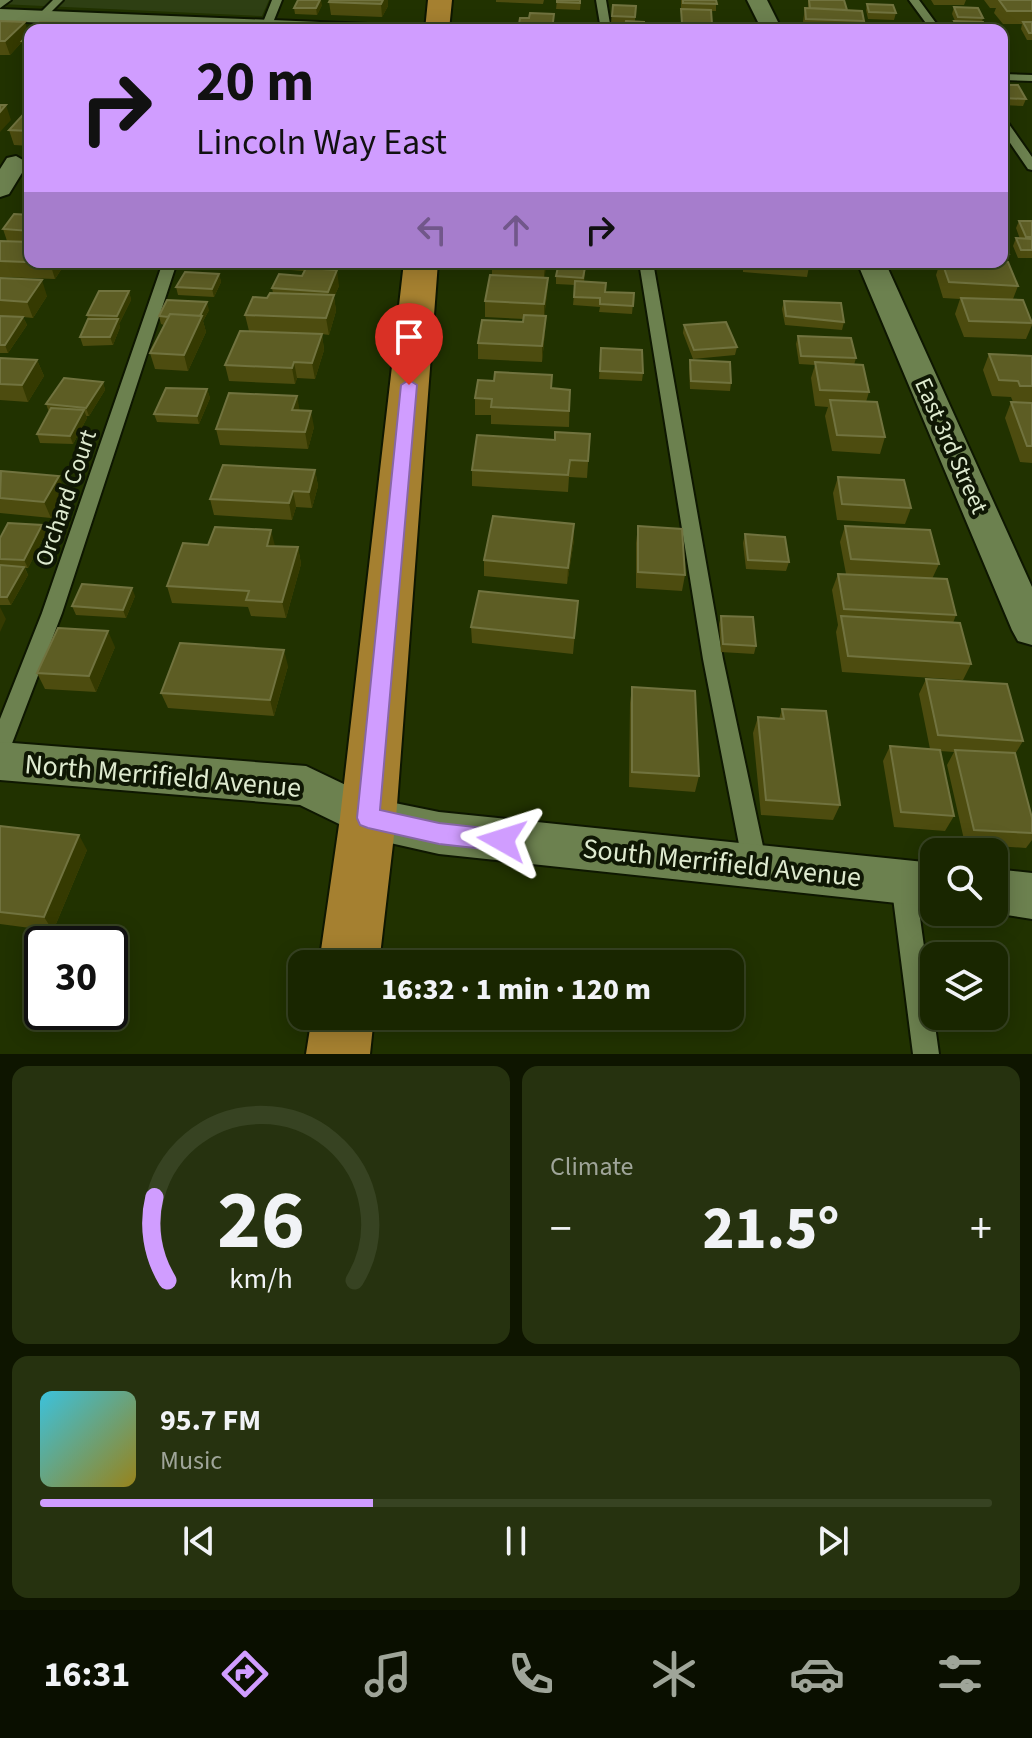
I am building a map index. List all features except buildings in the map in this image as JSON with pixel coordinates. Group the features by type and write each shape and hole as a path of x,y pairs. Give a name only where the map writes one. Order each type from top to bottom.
{"main road":[{"path":"438,24 440,0"},
{"path":"351,950 368,818 420,268"},
{"path":"338,1054 341,1030"}],"street":[{"path":"757,0 769,24"},
{"path":"0,15 191,24"},
{"path":"0,189 15,163"},
{"name":"East 3rd Street","path":"874,268 1032,630"},
{"name":"North Merrifield Avenue","path":"0,761 306,786 368,818"},
{"name":"South Merrifield Avenue","path":"368,818 439,833 919,883"},
{"path":"1008,893 1032,896"}],"lane":[{"path":"0,5 6,0"},
{"path":"42,16 58,0"},
{"path":"267,24 277,0"},
{"path":"601,0 605,24"},
{"path":"914,0 932,24"},
{"path":"1008,77 1032,78"},
{"path":"1008,131 1032,166"},
{"name":"Orchard Court","path":"0,746 52,613 168,268"},
{"path":"647,268 713,659 756,868"},
{"path":"919,883 926,1054"}],"shaded area":[{"path":"0,0 269,0 262,16 0,4"}],"route":[{"path":"409,385 368,818 439,833 502,840"}]}
